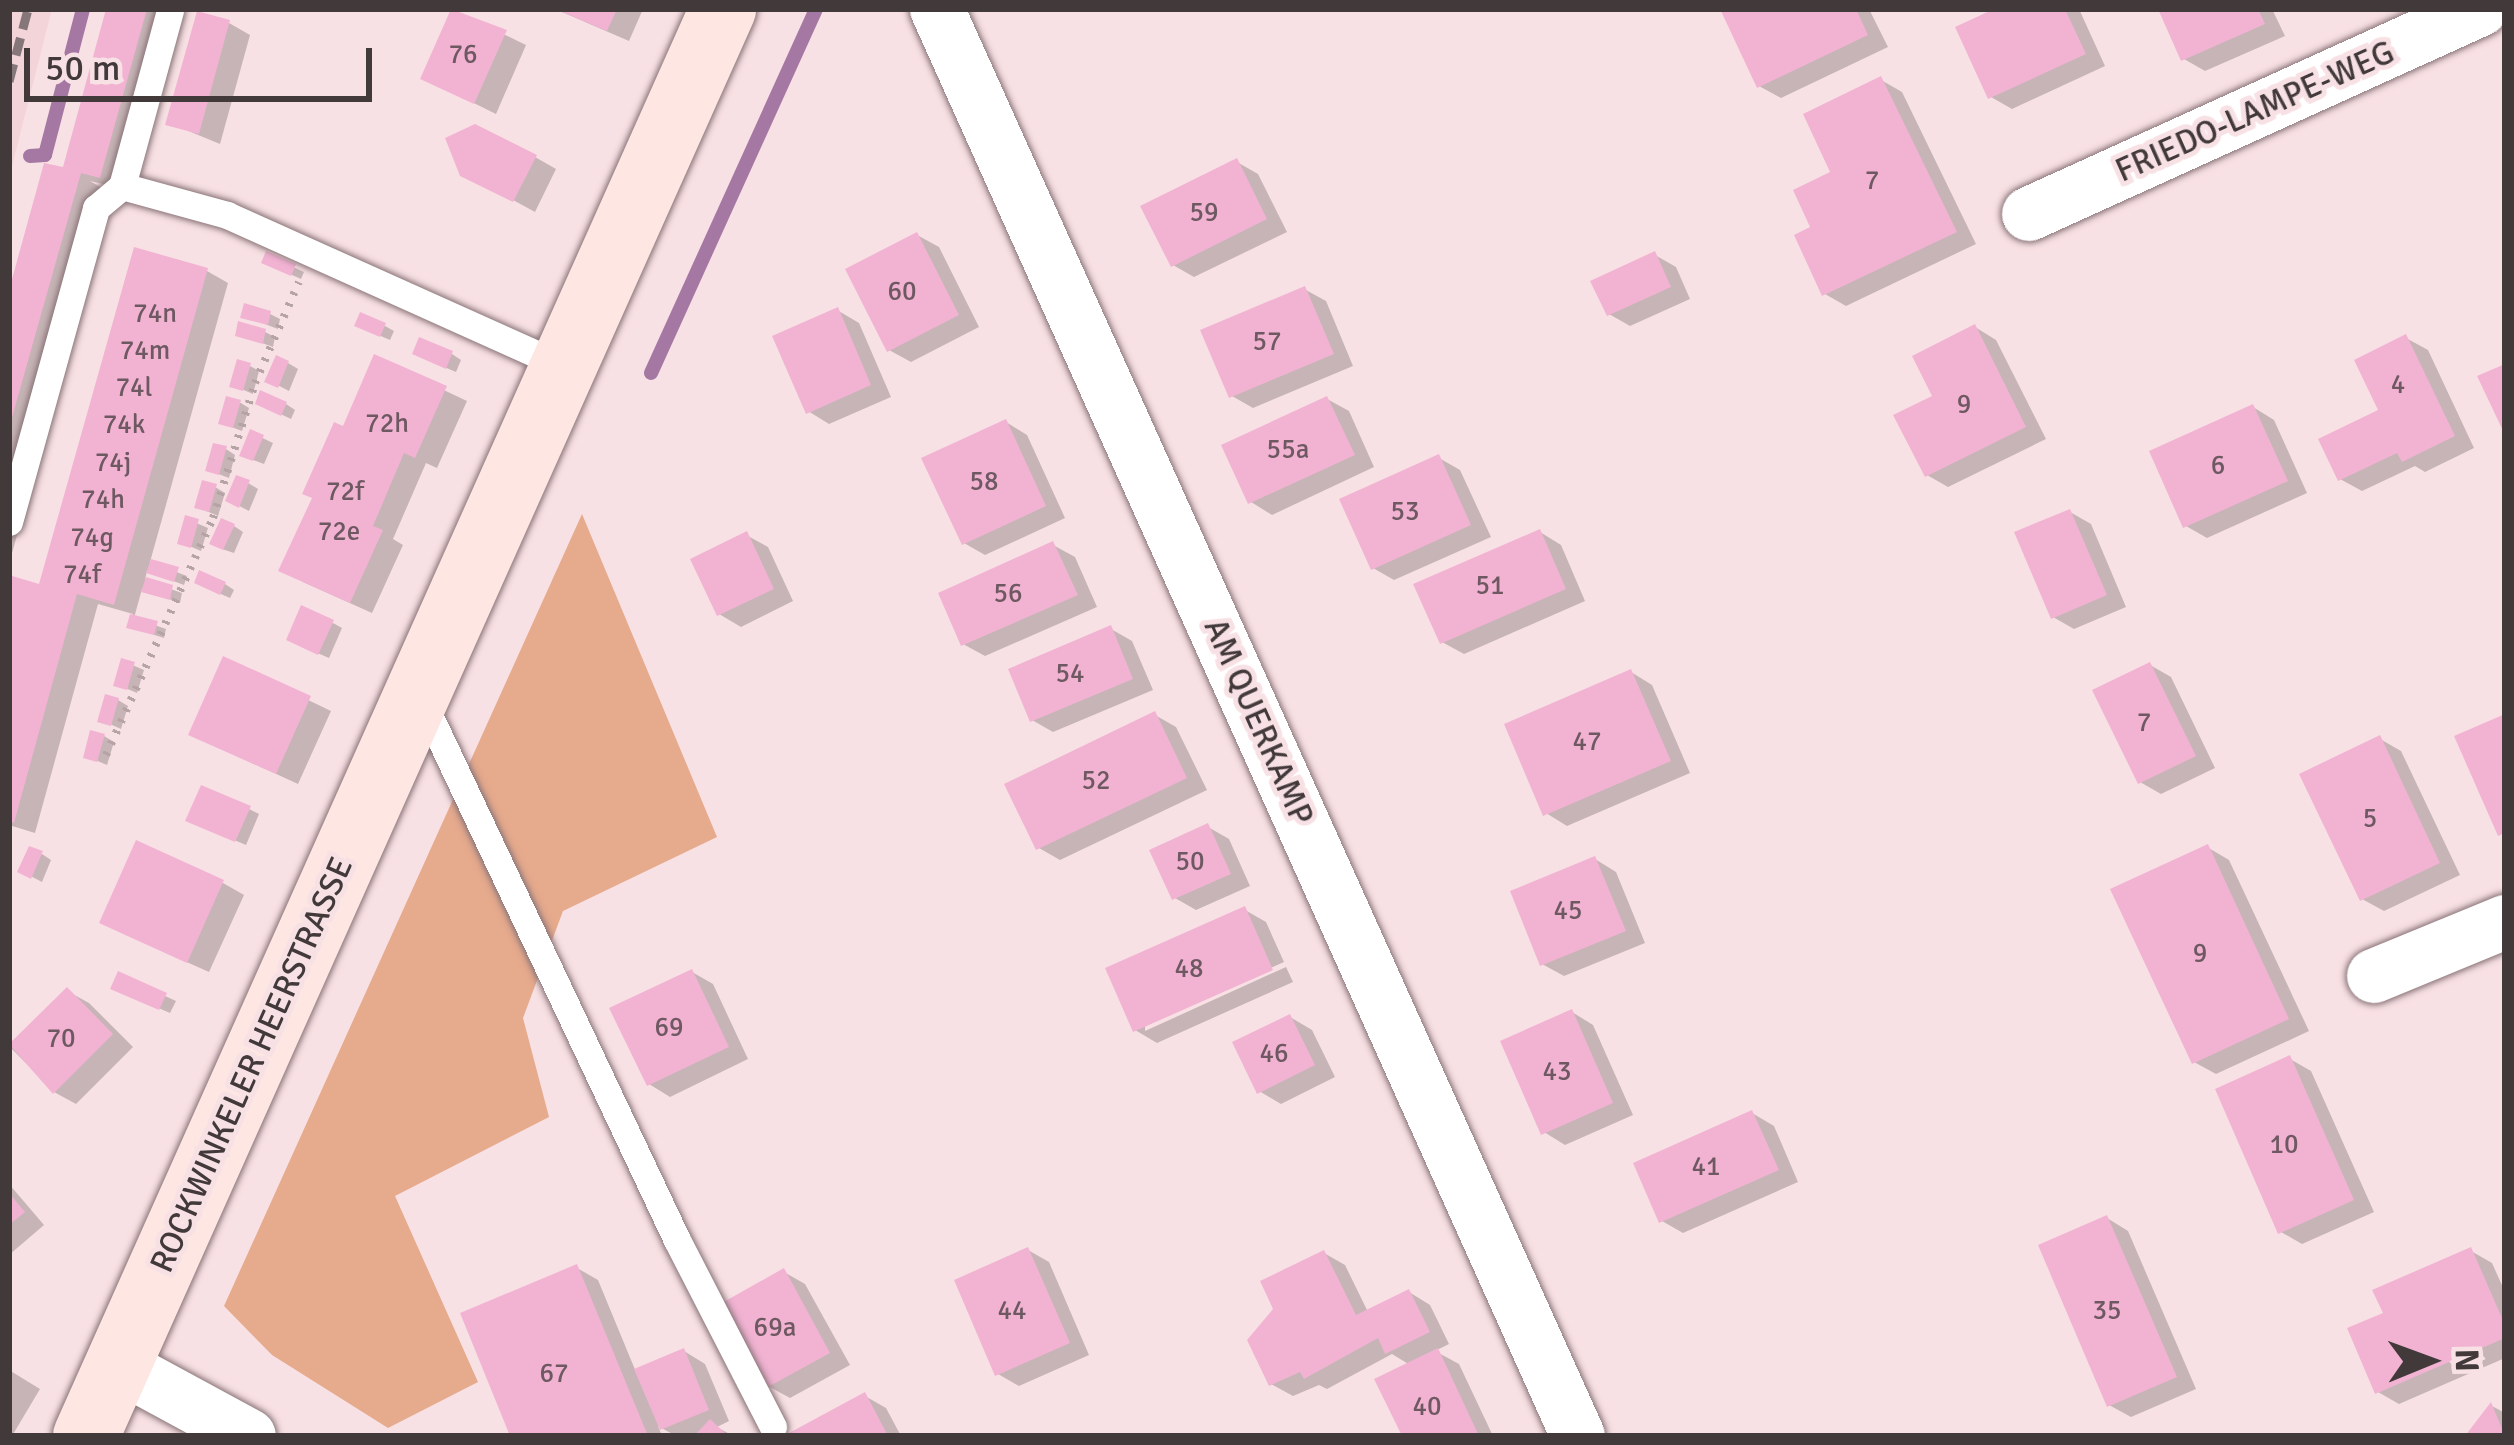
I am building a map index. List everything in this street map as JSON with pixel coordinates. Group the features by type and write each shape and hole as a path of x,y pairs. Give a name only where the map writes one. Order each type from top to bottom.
{"main road":[{"name":"ROCKWINKELER HEERSTRASSE","path":"86,1436 723,9"}],"street":[{"name":"AM QUERKAMP","path":"938,9 1578,1436"},
{"name":"FRIEDO-LAMPE-WEG","path":"2029,214 2481,9"},
{"path":"2374,976 2505,922"},
{"path":"118,1364 249,1436"}],"lane":[{"path":"9,522 96,208 122,185 170,10"},
{"path":"122,185 227,215 565,367"},
{"path":"419,694 677,1240 773,1426"}],"path":[{"path":"106,755 213,518 255,383 312,254"}],"shaded area":[{"path":"9,9 52,9 9,178"},
{"path":"582,514 717,837 563,911 523,1018 549,1117 395,1196 478,1382 388,1428 272,1355 224,1306"}],"building":[{"path":"106,9 147,9 100,178 81,173 9,428 9,290 44,163 63,167"},
{"path":"451,9 507,30 474,104 420,79"},
{"path":"555,9 617,9 607,31"},
{"path":"1720,9 1856,9 1868,35 1757,88"},
{"path":"1994,9 2065,9 2086,54 1988,99 1955,27"},
{"path":"2158,9 2258,9 2265,24 2181,61"},
{"path":"197,11 230,20 199,134 165,125"},
{"path":"1881,76 1957,232 1822,296 1794,235 1810,227 1793,190 1830,172 1803,114"},
{"path":"475,124 537,155 513,202 460,176 445,138"},
{"path":"1237,158 1267,219 1171,267 1140,206"},
{"path":"917,232 959,315 887,352 845,269"},
{"path":"134,247 208,268 114,605 77,594 14,823 9,821 9,575 39,584"},
{"path":"266,251 296,264 291,276 261,263"},
{"path":"1655,251 1671,287 1607,316 1590,281"},
{"path":"1305,286 1334,354 1229,398 1200,330"},
{"path":"244,303 271,311 268,325 240,318"},
{"path":"838,307 871,385 806,414 772,336"},
{"path":"360,312 386,323 380,337 354,326"},
{"path":"238,321 266,329 263,344 235,336"},
{"path":"1975,324 2026,427 1925,477 1893,415 1932,396 1912,356"},
{"path":"2406,334 2455,436 2402,462 2397,453 2338,481 2318,439 2378,410 2354,360"},
{"path":"419,337 453,351 446,369 412,354"},
{"path":"374,354 447,386 415,458 404,453 373,526 383,530 350,603 278,571 312,498 302,494 334,422 343,426"},
{"path":"276,355 289,361 278,388 264,382"},
{"path":"237,359 251,363 243,391 229,387"},
{"path":"2505,364 2505,435 2477,376"},
{"path":"260,390 287,402 281,416 255,404"},
{"path":"226,396 241,400 233,428 218,424"},
{"path":"1327,396 1355,455 1248,504 1221,445"},
{"path":"2253,404 2288,481 2183,528 2149,451"},
{"path":"1006,419 1046,506 962,545 921,458"},
{"path":"250,429 264,435 253,461 239,456"},
{"path":"213,443 227,446 219,475 205,471"},
{"path":"1439,454 1471,525 1371,570 1339,499"},
{"path":"236,475 250,480 239,508 225,501"},
{"path":"202,480 217,484 209,512 194,508"},
{"path":"2070,509 2107,595 2051,619 2014,532"},
{"path":"185,515 199,519 191,548 177,544"},
{"path":"221,518 235,524 223,550 209,544"},
{"path":"1540,529 1566,589 1440,644 1413,584"},
{"path":"747,531 774,589 717,616 690,559"},
{"path":"1053,541 1078,595 961,646 938,593"},
{"path":"151,559 179,567 174,582 146,573"},
{"path":"199,570 226,582 220,595 194,583"},
{"path":"146,577 173,585 170,600 141,592"},
{"path":"301,605 334,620 318,655 286,640"},
{"path":"130,614 158,621 154,635 126,628"},
{"path":"1111,625 1133,679 1030,722 1008,669"},
{"path":"223,656 311,696 276,774 188,735"},
{"path":"121,658 135,662 127,690 113,686"},
{"path":"2150,662 2196,756 2138,784 2092,690"},
{"path":"1631,669 1671,761 1543,816 1504,724"},
{"path":"105,694 119,698 111,726 97,722"},
{"path":"1155,711 1187,778 1036,850 1004,784"},
{"path":"2505,714 2505,833 2498,836 2454,736"},
{"path":"90,730 105,734 97,762 83,758"},
{"path":"2380,735 2440,863 2360,901 2299,774"},
{"path":"201,785 251,806 235,842 185,821"},
{"path":"1208,823 1231,874 1172,900 1149,850"},
{"path":"136,840 224,880 187,963 99,923"},
{"path":"2208,844 2289,1019 2192,1064 2110,889"},
{"path":"29,846 43,851 31,879 17,872"},
{"path":"1595,856 1626,931 1540,966 1510,891"},
{"path":"1245,906 1273,970 1133,1032 1105,968"},
{"path":"692,969 729,1047 647,1086 609,1008"},
{"path":"118,971 167,993 159,1010 110,989"},
{"path":"67,987 113,1034 53,1094 9,1044"},
{"path":"1572,1009 1613,1103 1541,1135 1500,1041"},
{"path":"1290,1014 1315,1065 1257,1094 1232,1042"},
{"path":"2290,1055 2354,1200 2278,1234 2215,1089"},
{"path":"1752,1110 1779,1170 1659,1223 1633,1163"},
{"path":"9,1193 25,1212 9,1225"},
{"path":"2107,1215 2177,1377 2107,1407 2038,1245"},
{"path":"1028,1247 1070,1343 995,1376 954,1280"},
{"path":"2471,1247 2505,1325 2505,1338 2375,1394 2347,1328 2383,1313 2372,1290"},
{"path":"1324,1250 1356,1315 1409,1289 1430,1332 1385,1354 1378,1338 1304,1379 1300,1372 1269,1386 1247,1340 1273,1309 1260,1281"},
{"path":"577,1264 648,1436 510,1436 460,1313"},
{"path":"784,1268 830,1353 766,1388 720,1304"},
{"path":"684,1348 709,1410 660,1430 634,1369"},
{"path":"1438,1348 1479,1436 1402,1436 1374,1379"},
{"path":"865,1392 888,1436 790,1436 789,1433"},
{"path":"2491,1402 2505,1436 2465,1436"},
{"path":"710,1419 728,1436 694,1436"}],"waterway":[{"path":"30,156 45,155 83,9"},
{"path":"651,373 816,9"}],"railway":[{"path":"9,81 28,9"}]}
